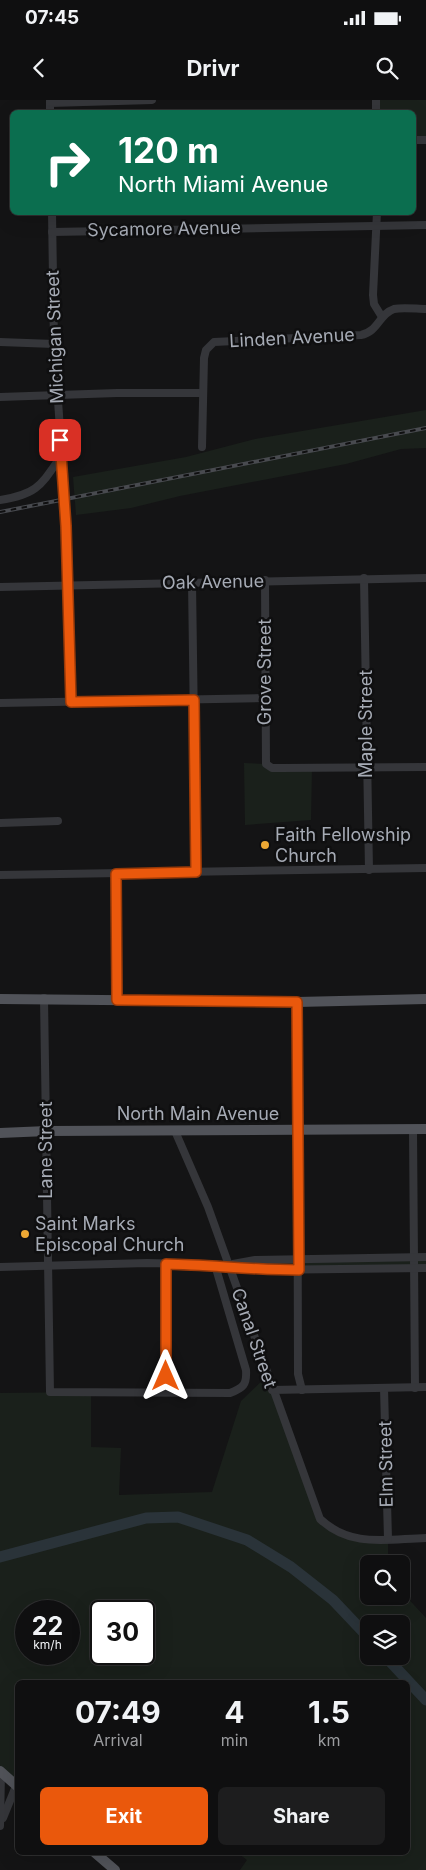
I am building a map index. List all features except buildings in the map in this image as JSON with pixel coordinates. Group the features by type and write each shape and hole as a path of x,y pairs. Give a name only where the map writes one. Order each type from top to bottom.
{"main road":[{"path":"0,999 297,1002 426,999"},
{"name":"North Main Avenue","path":"0,1133 47,1131 426,1129"},
{"path":"1,1772 15,1784"},
{"path":"98,1855 115,1870"}],"street":[{"path":"50,102 152,100"},
{"name":"Michigan Street","path":"52,215 54,344 66,517 71,702"},
{"path":"377,215 374,304 382,316 395,309 426,309"},
{"name":"Sycamore Avenue","path":"52,232 426,225"},
{"name":"Linden Avenue","path":"203,393 204,358 210,345 224,341 368,334 376,328 382,316"},
{"path":"0,342 54,344"},
{"path":"0,397 203,393 202,447"},
{"path":"0,500 32,492 41,484 62,456"},
{"name":"Maple Street","path":"364,578 368,870"},
{"name":"Oak Avenue","path":"0,587 426,578"},
{"name":"Grove Street","path":"266,580 266,764 272,768 366,767"},
{"path":"192,582 196,872"},
{"path":"0,703 265,698"},
{"path":"366,767 426,767"},
{"path":"0,823 58,821"},
{"path":"0,875 426,868"},
{"path":"116,874 117,1000"},
{"name":"Lane Street","path":"44,998 50,1392 166,1391"},
{"path":"297,1002 298,1374 302,1390"},
{"path":"413,1130 415,1388"},
{"name":"Canal Street","path":"175,1131 229,1265 272,1390 320,1519 331,1529 345,1537 388,1539"},
{"path":"229,1265 255,1260 426,1257"},
{"path":"166,1264 166,1391 230,1392 242,1388 246,1382 246,1370 215,1265"},
{"path":"0,1267 166,1264 229,1265 257,1270 426,1268"},
{"path":"272,1390 426,1387"},
{"name":"Elm Street","path":"384,1388 388,1539"},
{"path":"388,1539 426,1538"},
{"path":"0,1825 1,1772"},
{"path":"0,1825 15,1791"}],"shaded area":[{"path":"376,100 426,100 426,140 416,140 416,110 376,110"},
{"path":"426,410 426,448 401,449 346,464 180,496 131,508 76,515 73,477 186,457 255,439"},
{"path":"244,763 266,764 272,768 312,768 311,820 245,825"},
{"path":"426,1257 426,1268 299,1270 229,1265 255,1260"},
{"path":"267,1376 320,1519 345,1537 388,1539 388,1555 360,1555 360,1605 410,1605 410,1601 426,1618 426,1870 240,1870 247,1860 241,1855 410,1855 410,1680 15,1680 15,1782 2,1773 0,1826 0,1393 91,1392 91,1447 121,1448 119,1495 212,1492 241,1401"}],"waterway":[{"path":"0,1557 146,1518 178,1517 247,1540 291,1567 333,1600 360,1628"},
{"path":"393,1665 407,1680"},
{"path":"410,1683 426,1700"}],"railway":[{"path":"0,512 426,428"}],"place":[{"name":"Faith Fellowship Church","path":"265,845"},
{"name":"Saint Marks Episcopal Church","path":"25,1234"}],"route":[{"path":"60,440 66,526 71,702 194,700 196,872 116,874 117,1000 297,1002 296,1130 299,1270 257,1270 229,1265 166,1264 166,1376"}]}
